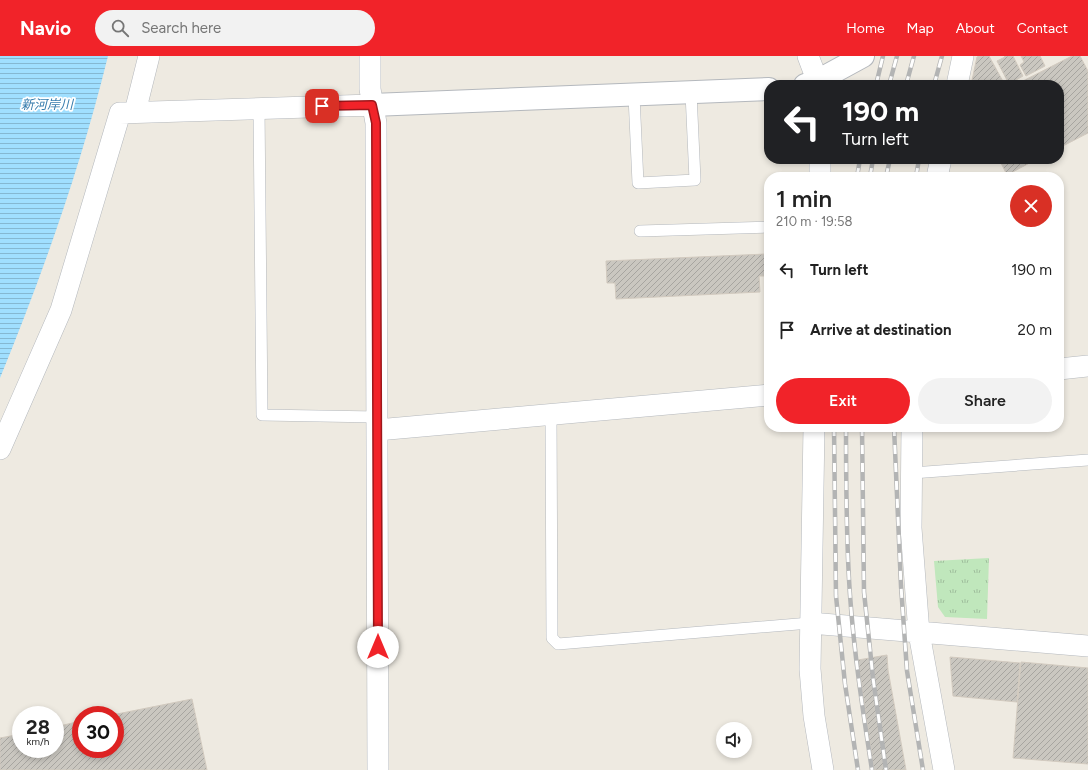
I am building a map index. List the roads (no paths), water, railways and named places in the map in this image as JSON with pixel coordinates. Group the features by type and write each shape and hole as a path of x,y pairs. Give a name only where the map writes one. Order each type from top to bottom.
{"street":[{"path":"135,112 149,56"},
{"path":"370,56 370,89 376,123 378,770"},
{"path":"808,56 813,80"},
{"path":"958,80 963,56"},
{"path":"819,80 861,57"},
{"path":"0,449 61,310 120,113 634,96 764,89"},
{"path":"1064,368 1088,366"},
{"path":"377,423 551,414 764,395"},
{"path":"814,432 810,669 814,716 824,770"},
{"path":"912,432 911,528 920,633 944,770"},
{"path":"810,623 1088,646"}],"lane":[{"path":"634,96 638,183 695,180 691,93"},
{"path":"259,108 262,415 377,423"},
{"path":"640,231 764,227"},
{"path":"551,414 552,638 558,644 810,623"},
{"path":"912,473 1088,460"},
{"path":"944,770 949,770"}],"water":[{"name":"新河岸川","path":"0,56 108,56 86,138 60,219 0,378"}],"railway":[{"path":"877,80 883,56"},
{"path":"890,80 897,56"},
{"path":"907,80 914,56"},
{"path":"935,80 942,56"},
{"path":"858,172 859,164"},
{"path":"871,172 872,164"},
{"path":"887,172 889,164"},
{"path":"917,172 918,164"},
{"path":"834,432 836,596 845,684 858,770"},
{"path":"846,432 847,532 850,595 856,661 872,770"},
{"path":"862,432 864,592 873,678 886,770"},
{"path":"894,432 901,586 907,671 923,770"}]}
